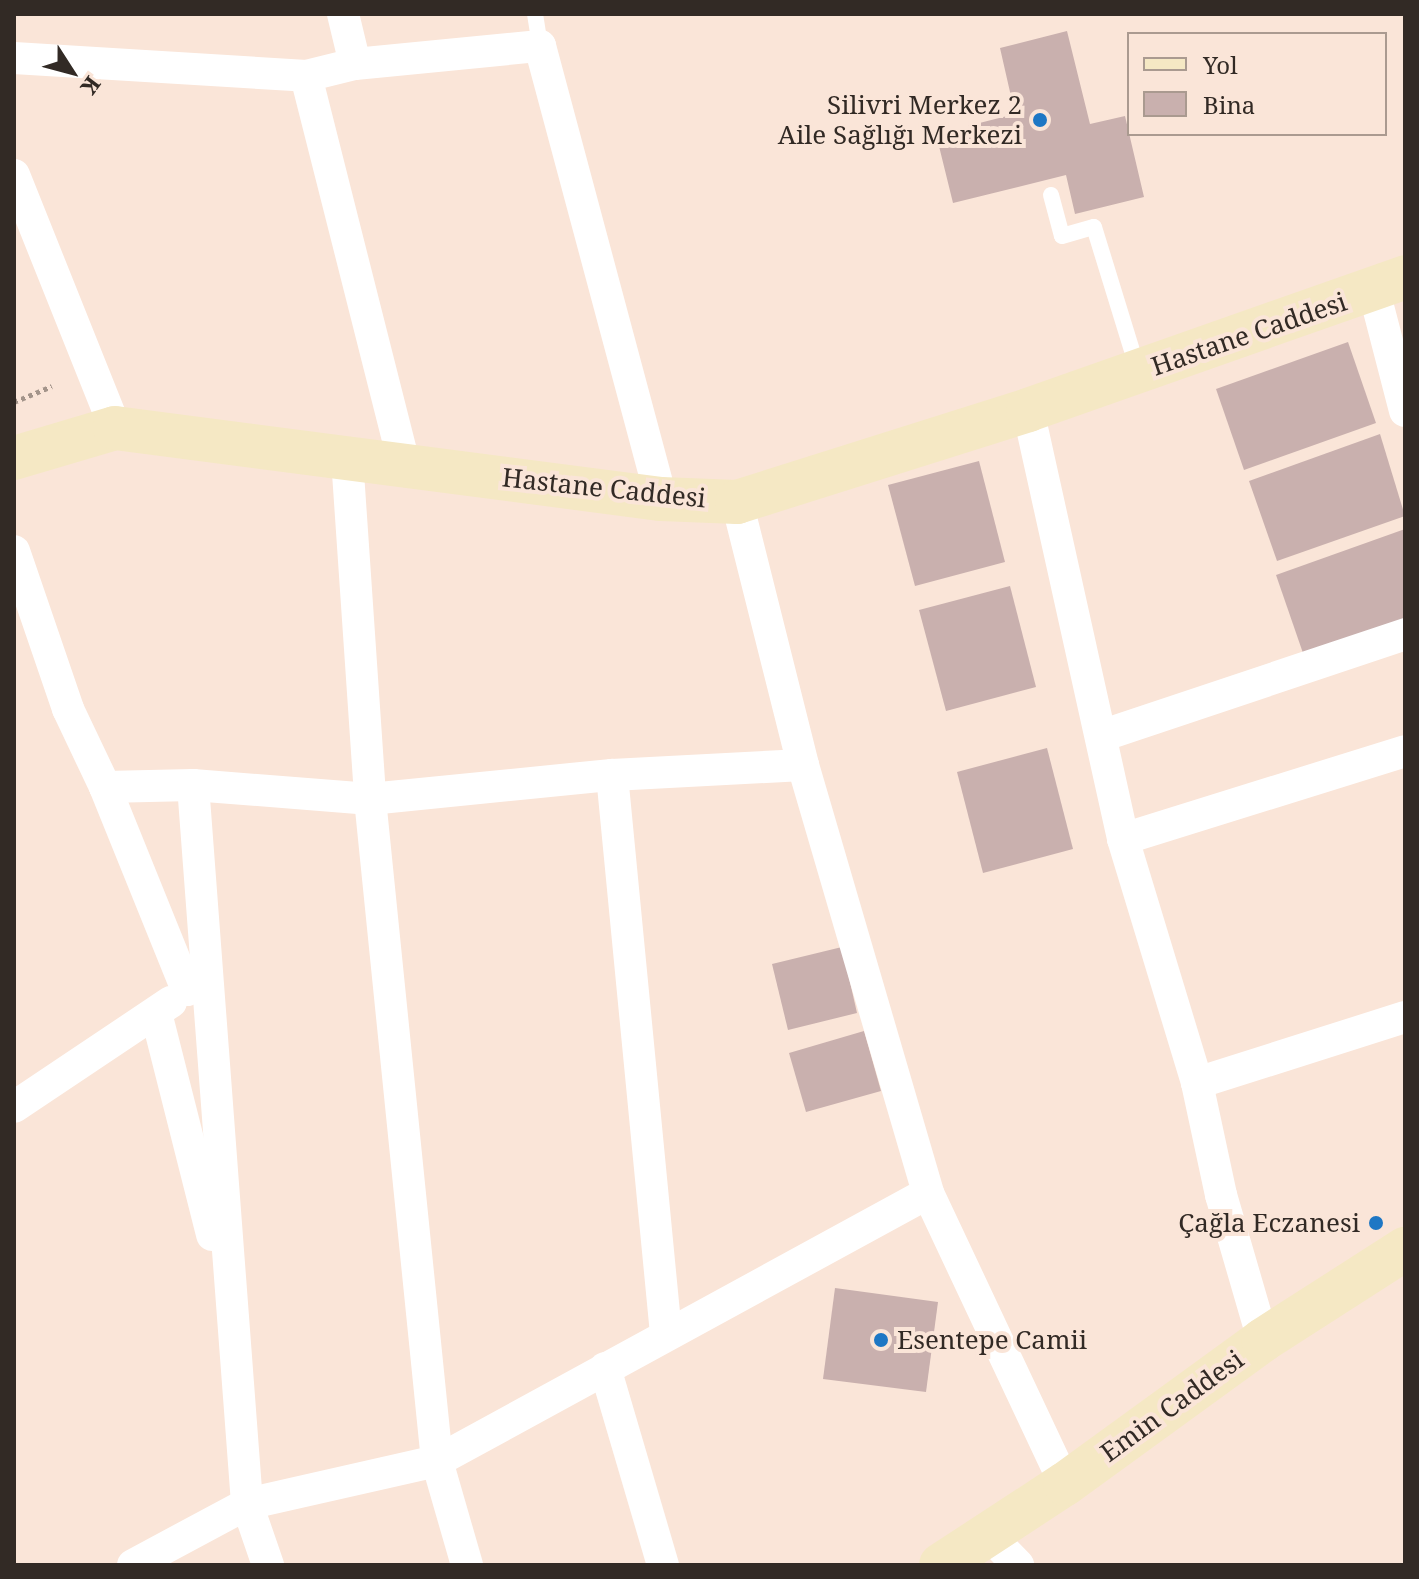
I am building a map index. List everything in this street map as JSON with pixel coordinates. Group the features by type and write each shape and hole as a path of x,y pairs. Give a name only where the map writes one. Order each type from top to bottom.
{"street":[{"path":"343,14 355,64"},
{"path":"14,58 306,76 355,64 540,46 661,499"},
{"path":"306,76 404,464"},
{"path":"14,175 115,428"},
{"path":"1389,284 1405,411"},
{"name":"Hastane Caddesi","path":"14,458 115,428 661,499 737,502 1028,410 1389,284"},
{"path":"1028,410 1123,839 1197,1083 1221,1195 1263,1340"},
{"path":"347,458 370,799 437,1461 467,1565"},
{"path":"737,502 803,765 928,1193 1065,1484"},
{"path":"14,551 68,709 197,983"},
{"path":"1101,736 1405,634"},
{"path":"1123,839 1405,751"},
{"path":"105,787 193,785 370,799 612,775 803,765"},
{"path":"612,775 666,1334"},
{"path":"193,785 197,983 233,1319 247,1504 268,1565"},
{"path":"14,1107 197,983"},
{"path":"156,1013 233,1319"},
{"path":"1197,1083 1405,1017"},
{"path":"133,1565 247,1504 437,1461 928,1193"},
{"name":"Emin Caddesi","path":"941,1565 1004,1550 1065,1484 1263,1340 1405,1249"},
{"path":"605,1368 663,1565"}],"lane":[{"path":"535,14 540,46"},
{"path":"1051,195 1062,236 1094,227 1139,371"}],"path":[{"path":"14,402 52,386"}],"building":[{"name":"Silivri Merkez 2 Aile Sağlığı Merkezi","path":"1067,31 1090,124 1125,116 1127,136 1130,136 1144,197 1075,214 1066,175 953,203 936,134 1015,114 1000,48"},
{"path":"1348,342 1376,423 1244,470 1216,389"},
{"path":"1380,434 1405,516 1277,561 1249,481"},
{"path":"979,461 1005,562 915,586 888,485"},
{"path":"1405,529 1405,620 1304,656 1276,575"},
{"path":"1010,586 1036,687 946,711 919,610"},
{"path":"1047,748 1073,849 983,873 957,772"},
{"path":"842,947 857,1013 788,1030 772,964"},
{"path":"864,1031 881,1091 806,1112 789,1053"},
{"name":"Esentepe Camii","path":"835,1288 938,1302 926,1392 823,1379"}],"place":[{"name":"Silivri Merkez 2 Aile Sağlığı Merkezi","path":"1040,120"},
{"name":"Çağla Eczanesi","path":"1376,1223"},
{"name":"Esentepe Camii","path":"881,1340"}]}
